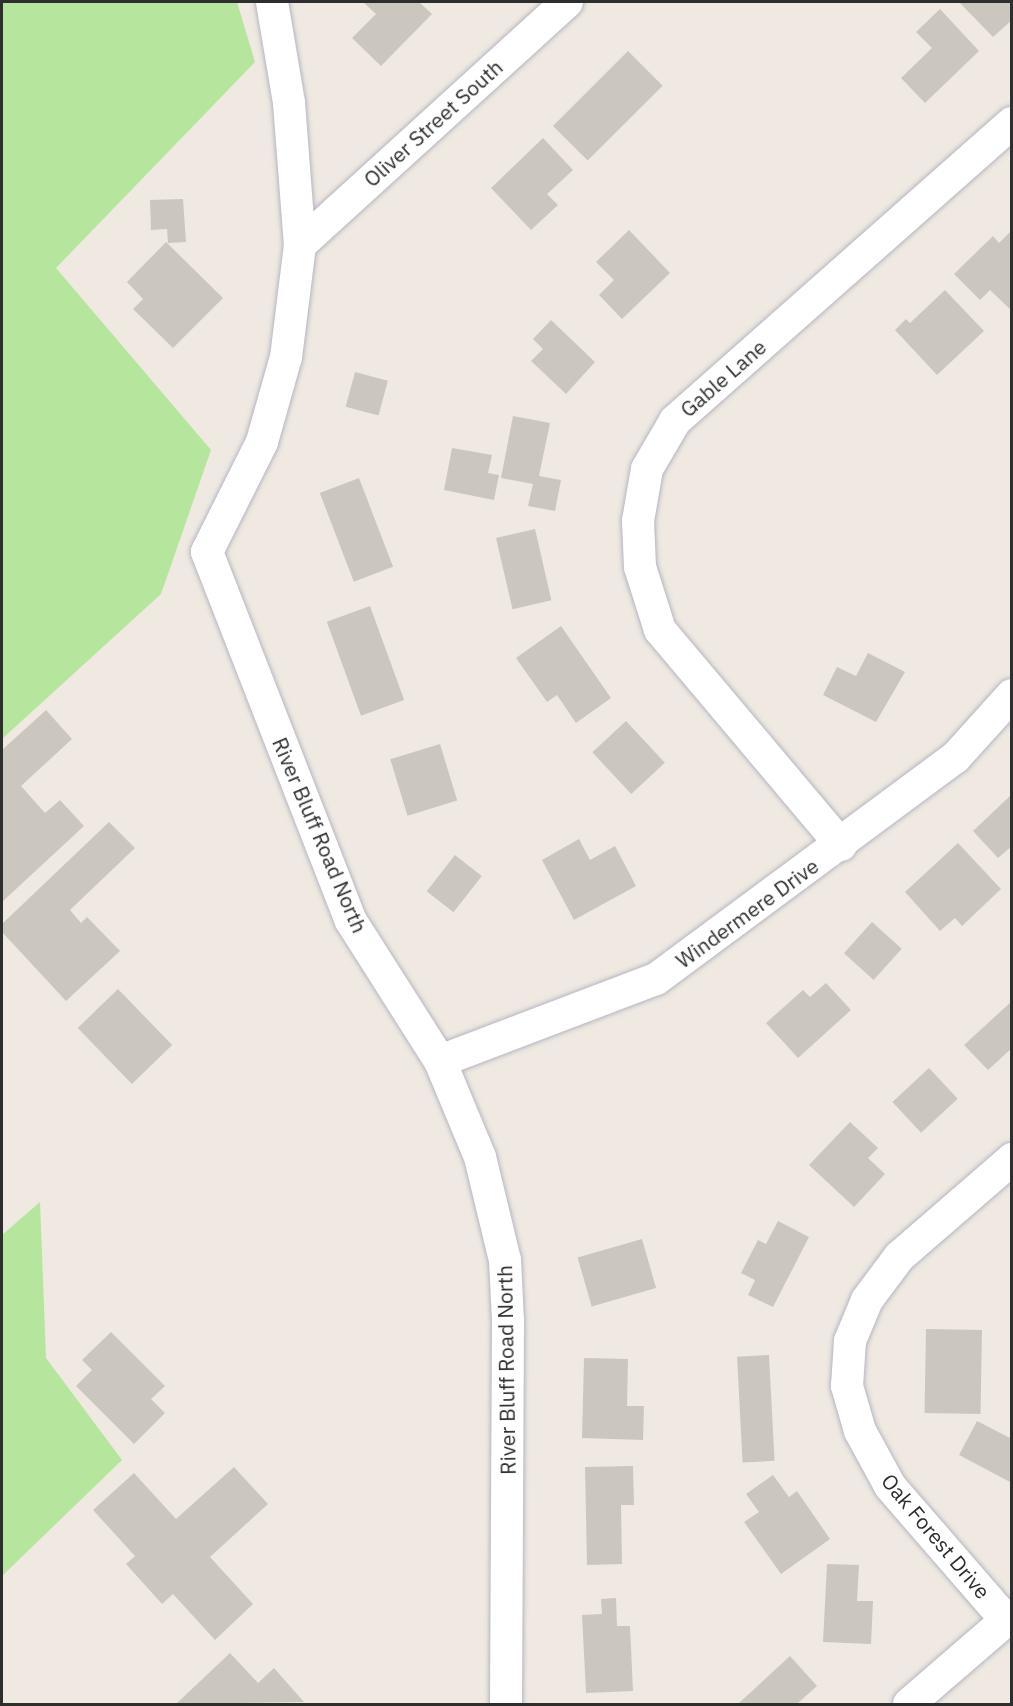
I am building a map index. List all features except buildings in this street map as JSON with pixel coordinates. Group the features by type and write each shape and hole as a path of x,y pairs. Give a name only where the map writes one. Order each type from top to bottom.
{"street":[{"name":"River Bluff Road North","path":"272,2 289,103 300,245 286,357 262,442 207,552 351,921 440,1061 480,1158 505,1260 509,1344 506,1704"},
{"name":"Oliver Street South","path":"300,245 567,2"},
{"name":"Gable Lane","path":"841,845 660,630 640,567 639,521 647,469 675,420 1011,123"},
{"name":"Windermere Drive","path":"440,1061 656,979 841,845 955,758 1011,695"},
{"name":"Oak Forest Drive","path":"1009,1617 890,1486 860,1431 847,1386 850,1341 867,1300 899,1257 1011,1159"},
{"path":"909,1704 1009,1617"}],"green space":[{"path":"2,2 237,2 255,62 56,268 211,450 161,594 2,739"},
{"path":"40,1202 46,1358 122,1460 2,1576 2,1235"}]}
